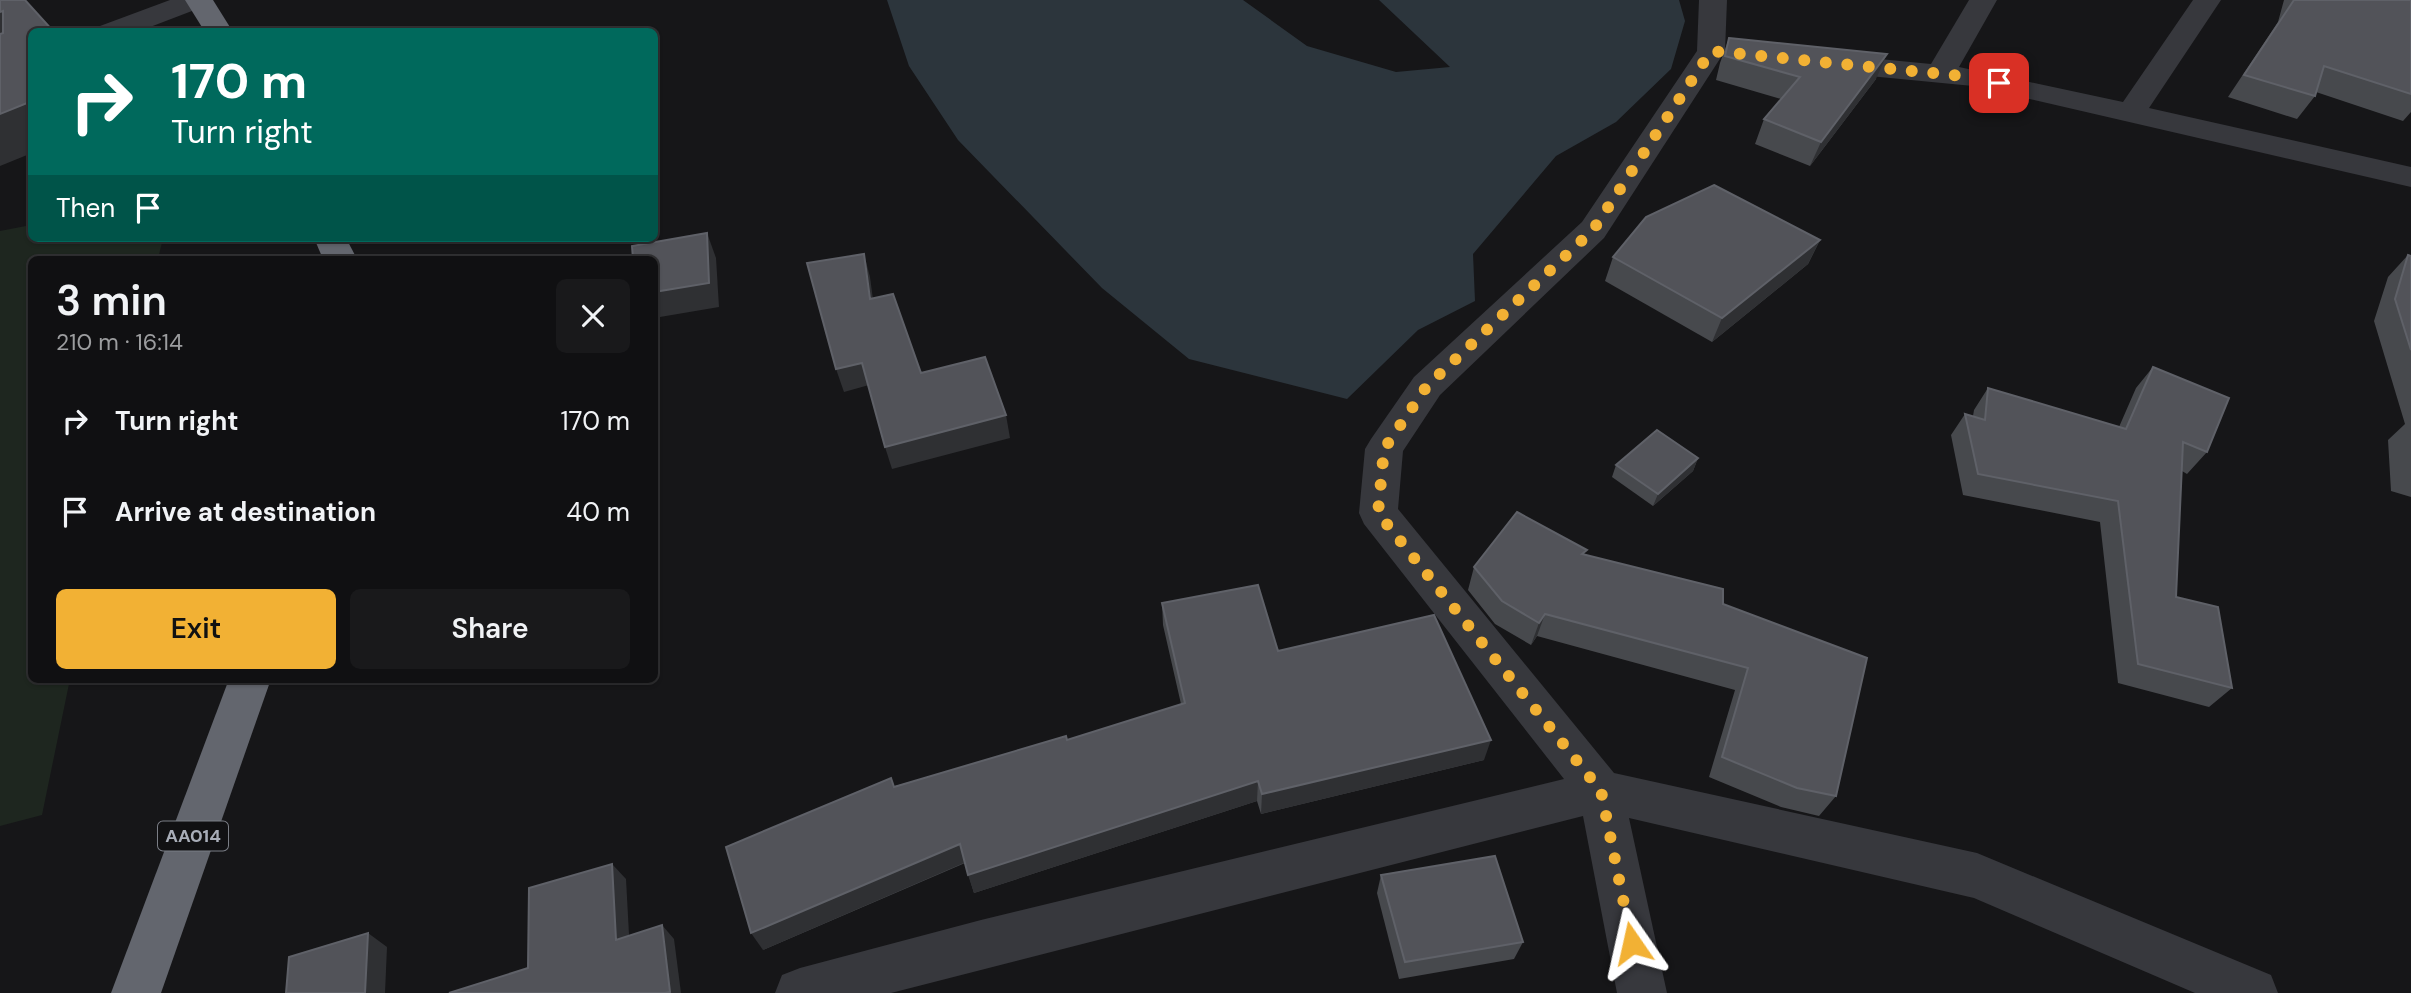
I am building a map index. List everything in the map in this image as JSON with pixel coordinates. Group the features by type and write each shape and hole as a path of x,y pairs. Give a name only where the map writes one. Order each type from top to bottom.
{"highway":[{"path":"197,0 216,28"},
{"name":"AA014","path":"136,993 249,683"}],"street":[{"path":"121,28 197,0"},
{"path":"1642,993 1601,791 1378,513 1384,449 1427,386 1593,230 1724,52 1713,0"},
{"path":"1940,74 1983,0"},
{"path":"2131,113 2207,0"},
{"path":"1805,60 1973,77 2411,177"},
{"path":"800,993 981,944 1601,791 1977,876 2253,993"}],"shaded area":[{"path":"887,0 1243,0 1307,46 1396,72 1450,67 1379,0 1679,0 1685,21 1671,69 1616,122 1556,156 1473,254 1475,301 1418,330 1347,399 1189,359 1102,288 958,140 909,66"},
{"path":"28,226 28,242 162,242 159,256 28,256 28,683 69,683 42,815 0,826 0,231"}],"building":[{"path":"0,0 25,0 50,28 28,28 28,103 0,114 0,34 3,33 3,11 0,12"},
{"path":"2294,0 2411,0 2411,94 2324,66 2315,96 2244,75"},
{"path":"1729,38 1887,54 1821,142 1764,119 1800,77 1725,56"},
{"path":"1714,185 1820,240 1722,318 1613,257 1646,217"},
{"path":"707,233 709,283 658,291 658,256 633,256 632,246"},
{"path":"864,254 870,299 893,294 921,373 985,357 1006,415 885,447 862,363 836,369 807,263"},
{"path":"2408,255 2411,256 2411,350 2395,299"},
{"path":"2153,367 2229,398 2207,452 2183,442 2176,597 2218,607 2232,688 2138,664 2118,501 1978,474 1965,414 1985,420 1988,388 2126,429"},
{"path":"1657,430 1698,458 1658,494 1616,465"},
{"path":"1517,512 1587,550 1582,554 1723,589 1723,604 1867,658 1836,796 1797,788 1722,757 1748,668 1545,614 1539,623 1502,601 1474,567"},
{"path":"1258,585 1278,651 1434,615 1491,740 1262,794 1258,781 968,875 960,844 751,933 726,847 891,778 894,787 1066,736 1067,740 1185,703 1162,603"},
{"path":"1495,856 1523,942 1405,962 1381,875"},
{"path":"612,864 616,940 662,925 670,992 449,993 528,968 529,888"},
{"path":"368,933 365,993 286,993 289,957"}],"route":[{"path":"1632,943 1601,791 1378,513 1384,449 1427,386 1593,230 1711,51 1973,77 1999,83"}]}
